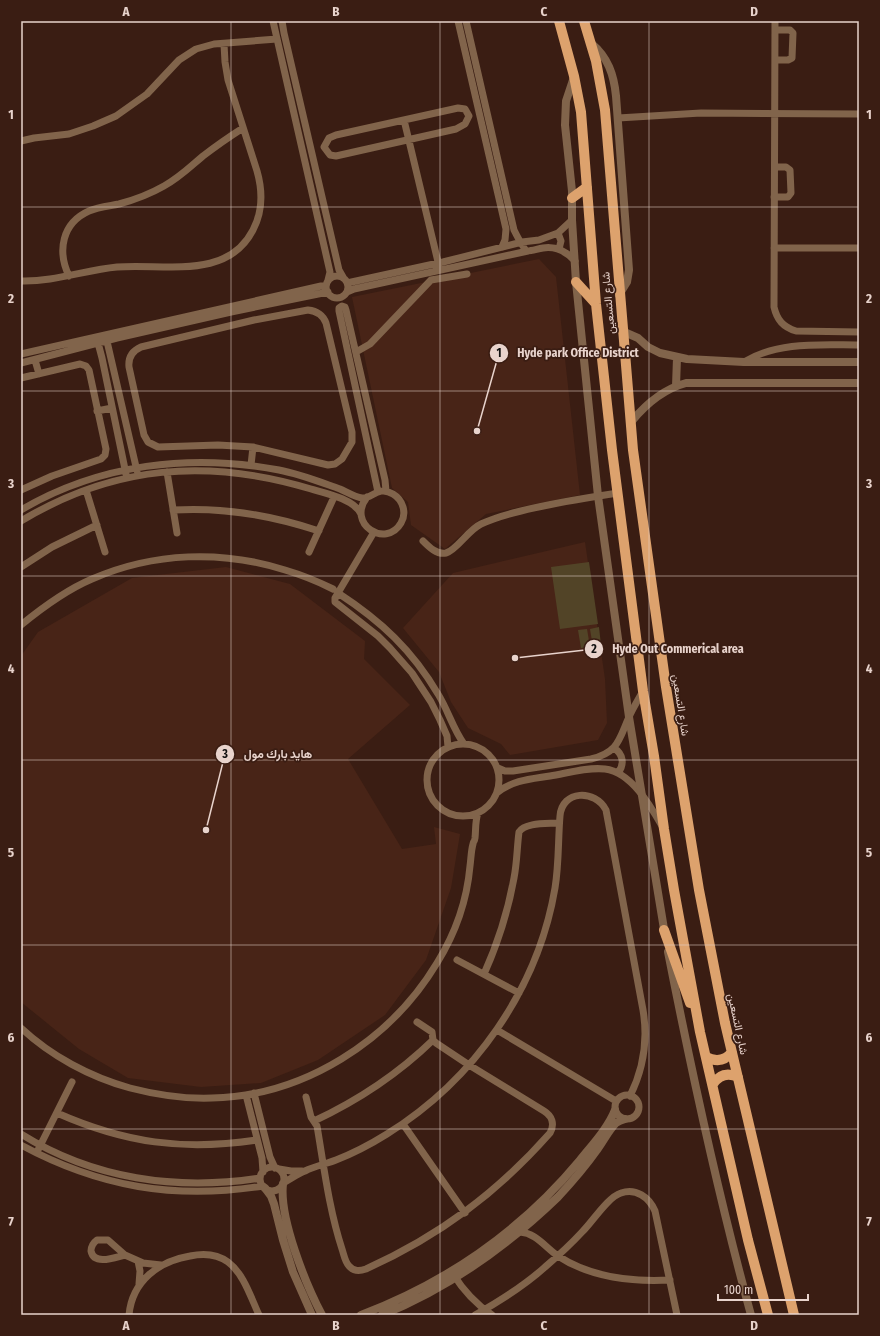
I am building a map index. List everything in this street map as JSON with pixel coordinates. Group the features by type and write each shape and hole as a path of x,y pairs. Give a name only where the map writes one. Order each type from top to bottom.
{"main road":[{"name":"شارع التسعين","path":"559,21 574,76 581,112 596,304 643,692 664,829 700,1032 748,1240 768,1315"},
{"name":"شارع التسعين","path":"584,21 599,74 605,110 622,331 632,421 633,450 666,687 699,890 732,1052 794,1315"},
{"path":"572,198 587,187"},
{"path":"576,282 596,304"},
{"path":"664,930 700,1032"},
{"path":"706,1057 711,1060 723,1060 732,1052"},
{"path":"713,1084 716,1079 726,1074 738,1077"}],"street":[{"path":"273,21 330,272 327,286 332,296 343,296 346,292 354,288 439,266 502,247 539,240 558,233 572,220"},
{"path":"282,21 310,151 339,270 345,280 346,292"},
{"path":"458,21 506,229 505,240 502,247"},
{"path":"466,21 513,226 524,248 528,251"},
{"path":"775,21 774,307 776,315 781,323 796,332 859,332"},
{"path":"775,30 790,30 793,33 792,58 788,60 775,60"},
{"path":"21,141 69,134 104,121 126,109 146,94 179,60 187,54 205,46 277,39"},
{"path":"591,43 602,54 612,74 616,96 629,270 627,282 619,294"},
{"path":"21,281 40,280 69,276 95,270 124,267 180,267 207,265 220,261 232,254 251,236 261,211 262,197 257,171 226,71 224,44"},
{"path":"574,76 566,100 564,117 572,198 576,282 598,496 629,717 664,930 692,1072 735,1259 751,1315"},
{"path":"324,148 329,138 336,134 458,108 465,110 469,116"},
{"path":"324,148 330,155 336,156 459,128 467,122 469,116 486,109"},
{"path":"618,118 701,114 859,114"},
{"path":"404,120 439,266"},
{"path":"69,276 62,258 62,248 64,238 68,230 81,215 130,200 163,187 174,180 213,148 243,128"},
{"path":"303,152 324,148"},
{"path":"306,169 314,167"},
{"path":"774,197 788,197 791,193 790,170 786,167 775,167"},
{"path":"558,233 561,241 559,249"},
{"path":"21,354 60,345 97,340 219,315 327,286 335,276 345,280 544,248 559,249 567,253 575,261"},
{"path":"774,248 859,248"},
{"path":"356,352 370,344 431,280 467,274"},
{"path":"106,338 320,286 327,286"},
{"path":"342,306 345,307 346,310 385,480 382,492 339,311 339,308 342,306"},
{"path":"308,310 318,313 326,323 352,432 353,438 351,446 342,459 335,464 328,465 253,447 218,445 158,447 148,442 144,435 129,367 129,360 132,353 141,347 270,316 308,310"},
{"path":"219,315 222,328"},
{"path":"622,331 638,338 654,350 677,358 744,362 859,362"},
{"path":"106,338 137,471"},
{"path":"21,363 62,353 97,340"},
{"path":"97,340 126,477"},
{"path":"60,345 62,353"},
{"path":"744,362 763,353 787,347 809,345 859,345"},
{"path":"676,386 677,358"},
{"path":"35,360 38,374"},
{"path":"21,378 80,364 84,365 89,370 106,449 103,457 98,460 52,476 21,490"},
{"path":"632,421 649,403 676,386 686,383 859,383"},
{"path":"97,411 112,408"},
{"path":"251,465 253,447"},
{"path":"21,521 56,502 86,490 126,477 137,471 156,464 188,462 251,465 287,472 326,484 360,498 367,498 382,492 395,495 402,503 404,508 404,518 399,526 392,532 383,534 374,532 364,523 361,514 354,505 334,497 288,482 248,474 214,471 167,472 137,471 125,470 95,477 22,506"},
{"path":"167,472 177,534"},
{"path":"86,490 105,552"},
{"path":"423,541 436,552 441,554 447,553 453,550 469,532 480,524 495,518 554,504 618,494"},
{"path":"309,552 334,497"},
{"path":"361,514 362,505 367,498"},
{"path":"173,510 209,509 244,512 279,519 319,531"},
{"path":"21,567 52,547 97,525"},
{"path":"374,532 336,591 336,604 352,614 378,636 412,673 431,702 440,720 447,736 448,747"},
{"path":"21,625 41,608 66,592 91,579 126,567 177,557 207,556 268,564 311,578 336,591 372,616 392,634 410,653 434,687 464,744"},
{"path":"498,768 506,771 513,771 579,761 604,755 614,748 623,734 629,717 643,692"},
{"path":"498,792 500,784 498,768 494,760 484,751 472,745 464,744 448,747 434,758 430,766 427,779 428,787 434,801 446,811 461,816 469,816 478,813 490,804 498,792 506,786 514,783 580,771 605,769 618,773 641,793 650,804 664,829"},
{"path":"614,748 620,753 622,761 622,765 618,773"},
{"path":"604,755 605,769"},
{"path":"579,761 580,771"},
{"path":"21,1145 72,1169 122,1184 166,1191 205,1192 264,1187 272,1191 278,1189 283,1183 304,1171 324,1165 370,1144 403,1124 448,1087 469,1065 497,1030 519,993 538,953 550,911 558,867 560,811 562,806 571,798 576,796 593,797 599,800 606,810 645,1020 646,1043 644,1054 639,1075 630,1096"},
{"path":"21,1028 49,1050 83,1071 113,1083 148,1092 180,1097 213,1098 246,1095 279,1087 304,1078 350,1054 371,1040 408,1004 424,984 450,940 459,916 466,891 478,813"},
{"path":"469,816 471,823 472,845"},
{"path":"484,974 499,937 510,897 515,870 519,832 527,825 559,823"},
{"path":"457,960 519,993"},
{"path":"306,1097 310,1115 317,1126 330,1203 340,1242 349,1266 354,1270 360,1271 366,1269 402,1252 435,1233 465,1213 491,1192 520,1165 550,1133 553,1125 552,1120 548,1113 436,1043 433,1040 432,1032 417,1022"},
{"path":"497,1030 616,1101"},
{"path":"314,1121 346,1105 376,1087 405,1065 433,1040"},
{"path":"36,1153 72,1082"},
{"path":"254,1093 270,1156 276,1168 283,1174 283,1202 292,1238 319,1315"},
{"path":"246,1095 263,1161 262,1175 264,1187 271,1196 274,1204 283,1240 292,1267 319,1315"},
{"path":"361,1315 408,1296 454,1275 482,1261 520,1232 558,1196 582,1170 615,1124 624,1119 633,1117 638,1110 637,1101 630,1096 625,1095 616,1101 615,1110 610,1121 565,1178 512,1228 454,1275 412,1302 382,1315"},
{"path":"615,1110 620,1117 624,1119"},
{"path":"57,1113 105,1132 155,1143 206,1146 257,1140"},
{"path":"403,1124 465,1213"},
{"path":"21,1134 40,1146 75,1161 117,1174 148,1180 204,1184 229,1182 262,1175 271,1167 291,1171 304,1171"},
{"path":"475,1315 524,1285 583,1231 611,1198 622,1192 634,1192 645,1196 653,1205 677,1315"},
{"path":"533,1220 532,1228 534,1236"},
{"path":"520,1232 534,1236 572,1264 603,1276 636,1281 670,1280"},
{"path":"125,1255 147,1264 161,1265"},
{"path":"129,1315 132,1301 139,1287 145,1278 161,1265 178,1258 194,1255 212,1255 229,1263 236,1270 241,1277 259,1315"},
{"path":"138,1261 140,1271 139,1287"},
{"path":"454,1275 474,1300 484,1310 492,1315"}],"shaded area":[{"path":"539,259 556,277 580,495 486,514 445,549 411,525 408,502 392,488 352,297"},
{"path":"585,542 605,679 607,723 598,740 510,755 501,744 468,728 451,702 439,672 403,628 453,573"},
{"path":"589,562 598,624 560,629 551,567"},
{"path":"226,567 290,584 365,641 364,659 410,705 348,759 402,849 436,844 434,827 460,834 451,888 426,960 385,1015 318,1060 261,1083 201,1087 128,1078 79,1049 21,1002 21,656 38,632 132,578"},
{"path":"599,627 601,645 593,647 590,629"},
{"path":"587,629 590,647 581,648 578,630"}],"place":[{"name":"Hyde park Office District","path":"477,431"},
{"name":"Hyde Out Commerical area","path":"515,658"},
{"name":"هايد بارك مول","path":"206,830"}]}
